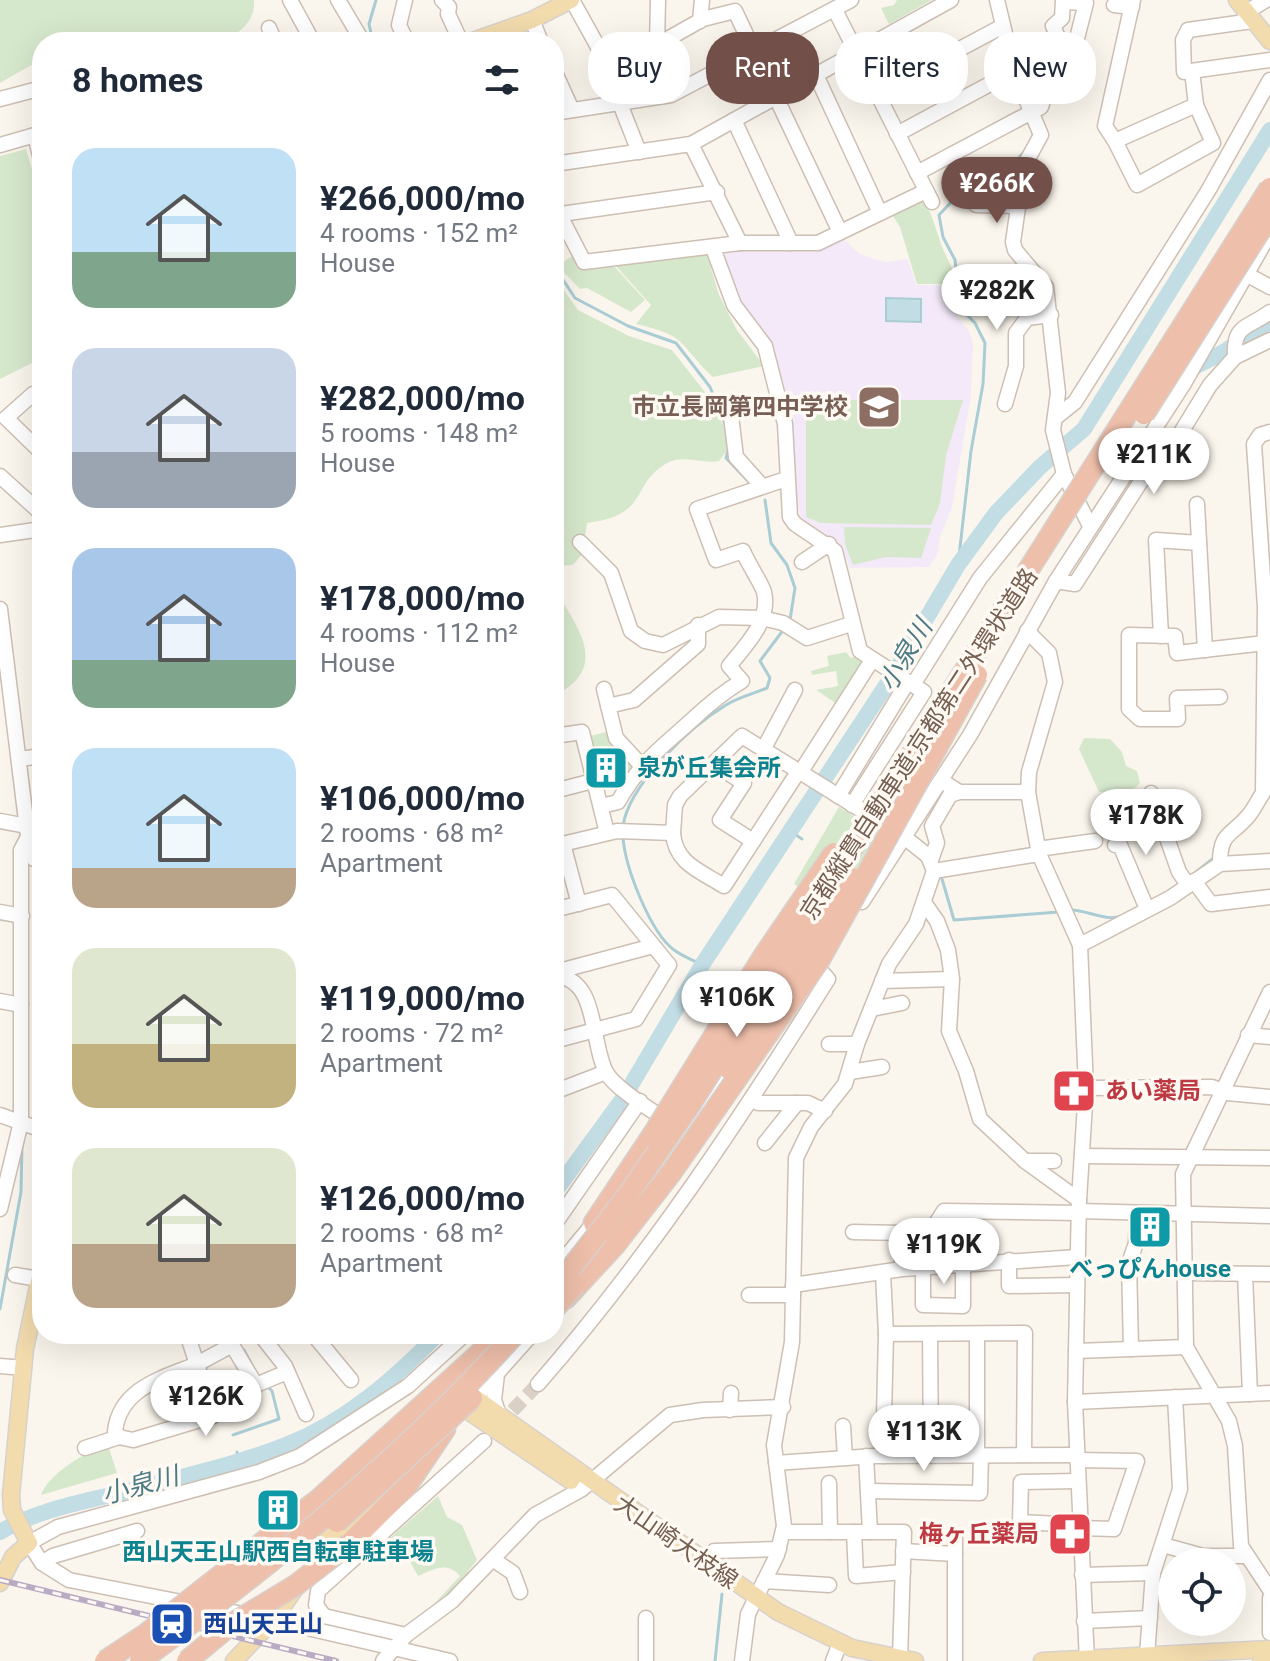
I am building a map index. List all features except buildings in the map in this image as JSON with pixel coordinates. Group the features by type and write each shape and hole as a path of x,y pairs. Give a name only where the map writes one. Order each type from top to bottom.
{"highway":[{"name":"京都縦貫自動車道;京都第二外環状道路","path":"564,1277 628,1195 690,1105 1270,188"},
{"name":"京都縦貫自動車道;京都第二外環状道路","path":"564,1297 613,1237 676,1149 782,989 977,675 1270,215"},
{"path":"564,1299 615,1245 671,1173 820,959 977,675"},
{"path":"594,1223 659,1143 763,957 890,770 908,761"},
{"path":"277,1541 490,1344"},
{"path":"140,1661 317,1522 472,1381 506,1344"},
{"path":"164,1661 370,1495 477,1393 523,1344"},
{"path":"105,1661 163,1609 206,1579 277,1541 465,1396"},
{"path":"201,1661 267,1613 296,1585 349,1544 406,1487 445,1429"},
{"path":"187,1661 233,1623 267,1613"}],"main road":[{"path":"498,32 532,20 572,0"},
{"path":"1244,11 1270,41"},
{"path":"0,1583 13,1557 27,1541 8,1504 32,1323"},
{"path":"234,1661 267,1613 445,1429 465,1396"},
{"path":"370,1470 465,1396"},
{"name":"大山崎大枝線","path":"465,1396 499,1415 586,1486"},
{"name":"大山崎大枝線","path":"465,1396 793,1633 861,1661"},
{"path":"302,1579 330,1527"},
{"path":"1042,1661 1270,1649"},
{"name":"大山崎大枝線","path":"837,1652 908,1660"},
{"path":"1261,1661 1270,1661"}],"street":[{"path":"338,0 357,32"},
{"path":"402,32 399,25 405,0"},
{"path":"572,0 588,32"},
{"path":"657,32 658,0"},
{"path":"700,21 702,0"},
{"path":"791,32 851,0"},
{"path":"893,32 951,0"},
{"path":"997,0 1004,32"},
{"path":"1266,0 1188,30 1183,40 1184,72 1270,60"},
{"path":"917,173 1041,107 1048,83 1065,66 1079,38 1086,3 1063,1 1062,18 1053,26 1056,32"},
{"path":"296,2 309,32"},
{"path":"451,2 448,14 456,32"},
{"path":"1114,5 1133,4 1105,126 1137,185 1213,143 1196,105 1192,71"},
{"path":"835,10 846,32"},
{"path":"680,32 700,21 735,11 744,32"},
{"path":"532,20 537,32"},
{"path":"968,45 1003,26"},
{"path":"1054,424 1075,402 1208,191 1270,80"},
{"path":"819,81 880,213"},
{"path":"897,134 984,87"},
{"path":"0,99 32,91"},
{"path":"564,92 572,110"},
{"path":"564,111 613,104"},
{"path":"620,104 639,152"},
{"path":"564,163 691,144 763,104"},
{"path":"781,104 840,232"},
{"path":"564,226 584,262 740,243 818,243 880,213 929,197 882,104"},
{"path":"1030,104 1041,135 1024,166 1013,233 1015,250 1046,287 1058,393 1054,424 1063,471 1090,526"},
{"path":"1115,141 1196,105"},
{"path":"734,120 791,243"},
{"path":"0,145 32,136"},
{"path":"691,144 740,243"},
{"path":"564,210 717,192"},
{"path":"976,205 1017,206"},
{"path":"564,1293 659,1143 682,1132 762,1040 843,932 903,836 942,781 1056,581 1183,385 1270,233"},
{"path":"713,248 734,305 765,346 785,424 790,517 795,524 829,544 841,571 851,624 860,651 924,692 852,805"},
{"path":"1246,274 1270,287"},
{"path":"1056,581 1075,584 1145,475 1177,439 1234,348 1238,331 1270,312"},
{"path":"1005,404 1016,366 1016,333 1027,318 1051,315"},
{"path":"1234,348 1270,340"},
{"path":"32,395 6,418 32,443"},
{"path":"731,416 736,457 757,489"},
{"path":"1220,864 1220,847 1226,834 1247,817 1263,793 1268,707 1254,444 1260,435 1270,432"},
{"path":"835,794 980,578 1063,471"},
{"path":"0,476 32,505"},
{"path":"601,806 618,802 641,765 712,698 742,681 729,666 755,634 762,618 764,591 743,551 716,560 697,509 786,479"},
{"path":"1197,504 1205,650"},
{"path":"0,535 32,530"},
{"path":"1161,636 1156,540 1199,543"},
{"path":"580,542 611,573 631,631 645,641 663,645 719,617 762,618 787,626 807,638 851,624"},
{"path":"802,562 829,544"},
{"path":"0,609 32,850"},
{"path":"608,706 634,700 698,644 698,625"},
{"path":"1027,631 1045,648 1055,676 1054,694 1029,772 1028,792 1038,851 1080,945 1086,1088 1077,1257 1075,1402 1086,1660"},
{"path":"1220,697 1177,698 1178,719 1140,719 1129,709 1129,635 1175,636 1177,653 1265,643"},
{"path":"874,661 801,773 724,886 681,860 674,849 675,805 742,736 763,750 801,773 903,836 932,866"},
{"path":"604,689 616,738 641,765"},
{"path":"763,750 795,690"},
{"path":"564,735 582,732 601,806 619,832"},
{"path":"0,733 16,736"},
{"path":"19,759 32,757"},
{"path":"714,764 744,783 720,820 753,841"},
{"path":"564,788 593,781"},
{"path":"942,781 959,792"},
{"path":"742,1661 753,1602 779,1549 783,1532 784,1514 774,1445 792,1342 796,1158 811,1127 840,1092 882,981 925,904 937,843 932,826 950,795 959,792 1028,792"},
{"path":"1151,793 1179,872 1211,904 1270,897"},
{"path":"0,821 28,832"},
{"path":"0,1209 2,1190 21,1122 21,850 28,832"},
{"path":"564,844 619,832 673,833"},
{"path":"932,866 1095,841"},
{"path":"1115,845 1120,845 1147,909"},
{"path":"1080,945 1220,864 1270,861"},
{"path":"564,862 579,904"},
{"path":"564,908 612,895 669,965 636,1019 564,1038"},
{"path":"925,904 945,940 952,979 949,1031 966,1071 980,1119 1079,1208"},
{"path":"0,912 22,916"},
{"path":"564,970 653,946"},
{"path":"538,1384 641,1261 752,1099 828,979 817,967"},
{"path":"564,977 570,978 585,994 609,1076 682,1132"},
{"path":"882,981 952,979"},
{"path":"1242,1548 1234,1440 1217,1397 1186,1347 1183,1174 1270,992"},
{"path":"0,1001 21,1005"},
{"path":"872,1009 902,1003"},
{"path":"1248,1035 1270,1037"},
{"path":"829,1044 857,1044"},
{"path":"850,1072 882,1067"},
{"path":"564,1089 609,1076"},
{"path":"1086,1088 1212,1087 1221,1091 1270,1097"},
{"path":"752,1099 758,1103 797,1103 825,1111"},
{"path":"564,1211 640,1101"},
{"path":"765,1143 797,1103"},
{"path":"0,1115 32,1126"},
{"path":"1082,1156 1270,1158"},
{"path":"1025,1161 1054,1161"},
{"path":"943,1266 935,1225 944,1211 1079,1208 1183,1215 1270,1216"},
{"path":"1131,1349 1129,1263 1136,1243 1137,1213"},
{"path":"564,1259 594,1223"},
{"path":"853,1232 902,1233 902,1269"},
{"path":"749,1295 793,1290 902,1269 1077,1257"},
{"path":"1009,1260 1009,1286 1077,1285"},
{"path":"923,1268 923,1305 963,1306 963,1264"},
{"path":"883,1273 886,1334 883,1456"},
{"path":"1184,1273 1270,1274"},
{"path":"15,1275 32,1274"},
{"path":"1245,1274 1250,1394"},
{"path":"886,1334 1025,1333 1024,1455"},
{"path":"930,1334 931,1455"},
{"path":"868,1491 980,1493 977,1334"},
{"path":"85,1448 119,1437 133,1440 213,1416 190,1344"},
{"path":"119,1437 115,1431 116,1422 123,1405 139,1389 197,1364 228,1344"},
{"path":"236,1344 256,1385"},
{"path":"267,1344 287,1372 306,1414"},
{"path":"321,1344 351,1380"},
{"path":"450,1661 388,1655 267,1613 69,1580 42,1563 27,1541 58,1527 259,1472 300,1456 341,1433 408,1386 454,1344"},
{"path":"465,1396 495,1344"},
{"path":"465,1396 497,1373 523,1344"},
{"path":"1076,1351 1186,1347"},
{"path":"0,1366 24,1368"},
{"path":"209,1402 287,1372"},
{"path":"497,1373 494,1400 499,1415"},
{"path":"730,1410 731,1393"},
{"path":"1075,1402 1270,1393"},
{"path":"1147,1656 1153,1573 1180,1489 1175,1397"},
{"path":"388,1655 406,1635 452,1601 535,1515 586,1486 670,1415 703,1410 783,1407"},
{"path":"843,1426 845,1458"},
{"path":"406,1635 324,1616 316,1605 318,1591 484,1441"},
{"path":"776,1463 931,1455 1024,1455 1137,1461 1114,1529 1020,1522 1021,1482 1078,1481"},
{"path":"866,1456 870,1532"},
{"path":"829,1483 830,1532"},
{"path":"42,1563 53,1556 137,1531"},
{"path":"783,1532 904,1532 908,1660"},
{"path":"854,1532 856,1576 903,1572"},
{"path":"955,1535 955,1661"},
{"path":"1163,1545 1174,1548"},
{"path":"714,1551 779,1549"},
{"path":"903,1551 955,1554"},
{"path":"1246,1557 1270,1590"},
{"path":"494,1560 513,1573 520,1592"},
{"path":"1082,1575 1153,1573"},
{"path":"764,1581 829,1585"},
{"path":"1270,1598 1270,1633"},
{"path":"646,1618 646,1661"},
{"path":"1084,1621 1150,1618"}],"shaded area":[{"name":"市立長岡第四中学校","path":"843,239 860,254 874,259 886,262 908,259 916,285 952,285 952,310 969,331 973,343 971,396 952,507 940,537 938,553 929,567 850,568 841,544 801,518 793,487 787,399 765,334 735,293 723,257 729,250 816,251"}],"green space":[{"path":"0,0 254,0 250,20 238,32 32,32 32,65 0,83"},
{"path":"897,0 932,0 889,24 881,8 894,5"},
{"path":"26,149 32,169 32,363 0,379 0,156"},
{"path":"924,198 955,284 917,284 900,227 891,213"},
{"path":"707,255 719,295 737,330 764,366 713,377 675,338 636,324 651,305 615,265"},
{"path":"572,256 581,266 613,265 645,300 631,312 587,288 580,289 564,272 564,262"},
{"path":"564,290 578,310 629,336 672,350 712,401 726,432 726,452 719,461 681,459 669,462 648,479 631,506 622,513 587,523 583,553 573,565 564,565"},
{"path":"806,400 963,400 946,455 940,503 931,525 821,523 806,517"},
{"path":"844,527 931,528 921,558 886,557 853,565 845,544"},
{"path":"564,604 579,630 586,658 582,672 564,689"},
{"path":"846,652 851,658 856,656 865,667 840,706 816,690 838,686 836,671 812,675 811,671 829,666 827,656"},
{"path":"610,731 633,763 632,771 605,779 604,776 616,773 617,764 611,760 598,764 590,736"},
{"path":"1084,738 1110,739 1122,752 1126,766 1137,771 1140,783 1126,792 1099,792 1079,749"},
{"path":"839,807 886,836 843,917 794,884"},
{"path":"108,1445 117,1473 41,1495 51,1479 69,1464"},
{"path":"438,1496 447,1517 462,1525 477,1560 468,1571 471,1575 443,1604 435,1603 460,1576 455,1571 440,1568 418,1576 398,1540 375,1551"}],"water":[{"path":"886,298 921,299 921,322 886,321"}],"waterway":[{"path":"371,32 369,24 376,0"},
{"name":"小泉川","path":"564,1179 624,1097 702,965 891,678 958,565 996,513 1040,467 1084,429 1270,130"},
{"path":"958,565 971,451 983,384 985,343 975,323 961,309 955,260 943,237 939,215 971,181 1012,165 1025,151"},
{"path":"564,281 575,298 628,326 676,343 710,387 726,427"},
{"path":"1184,372 1222,353 1270,322"},
{"path":"729,446 726,458 748,481"},
{"path":"765,500 771,543 787,565 795,588 790,620"},
{"path":"623,826 637,792 680,741 726,705 767,688 770,678 760,661 784,629"},
{"path":"1244,830 1270,795"},
{"path":"790,831 802,839"},
{"path":"623,837 634,881 656,929 674,950 702,965"},
{"path":"1196,872 1215,857"},
{"path":"942,879 954,920 1059,912"},
{"path":"1071,910 1109,918 1121,916"},
{"path":"0,1309 21,1192 22,1145"},
{"name":"小泉川","path":"0,1532 46,1512 227,1465 286,1445 328,1424 368,1398 428,1344"},
{"path":"244,1350 253,1367"},
{"path":"233,1435 279,1419 272,1391 267,1386"},
{"name":"小泉川","path":"237,1452 238,1461"},
{"path":"715,1661 722,1594"}],"tunnel":[{"path":"498,1426 538,1384"}],"railway":[{"path":"0,1580 336,1661"}],"place":[{"name":"市立長岡第四中学校","path":"879,407"},
{"name":"泉が丘集会所","path":"606,768"},
{"name":"あい薬局","path":"1074,1091"},
{"name":"べっぴんhouse","path":"1150,1227"},
{"name":"西山天王山駅西自転車駐車場","path":"278,1510"},
{"name":"梅ヶ丘薬局","path":"1070,1534"},
{"name":"西山天王山","path":"172,1624"}]}
